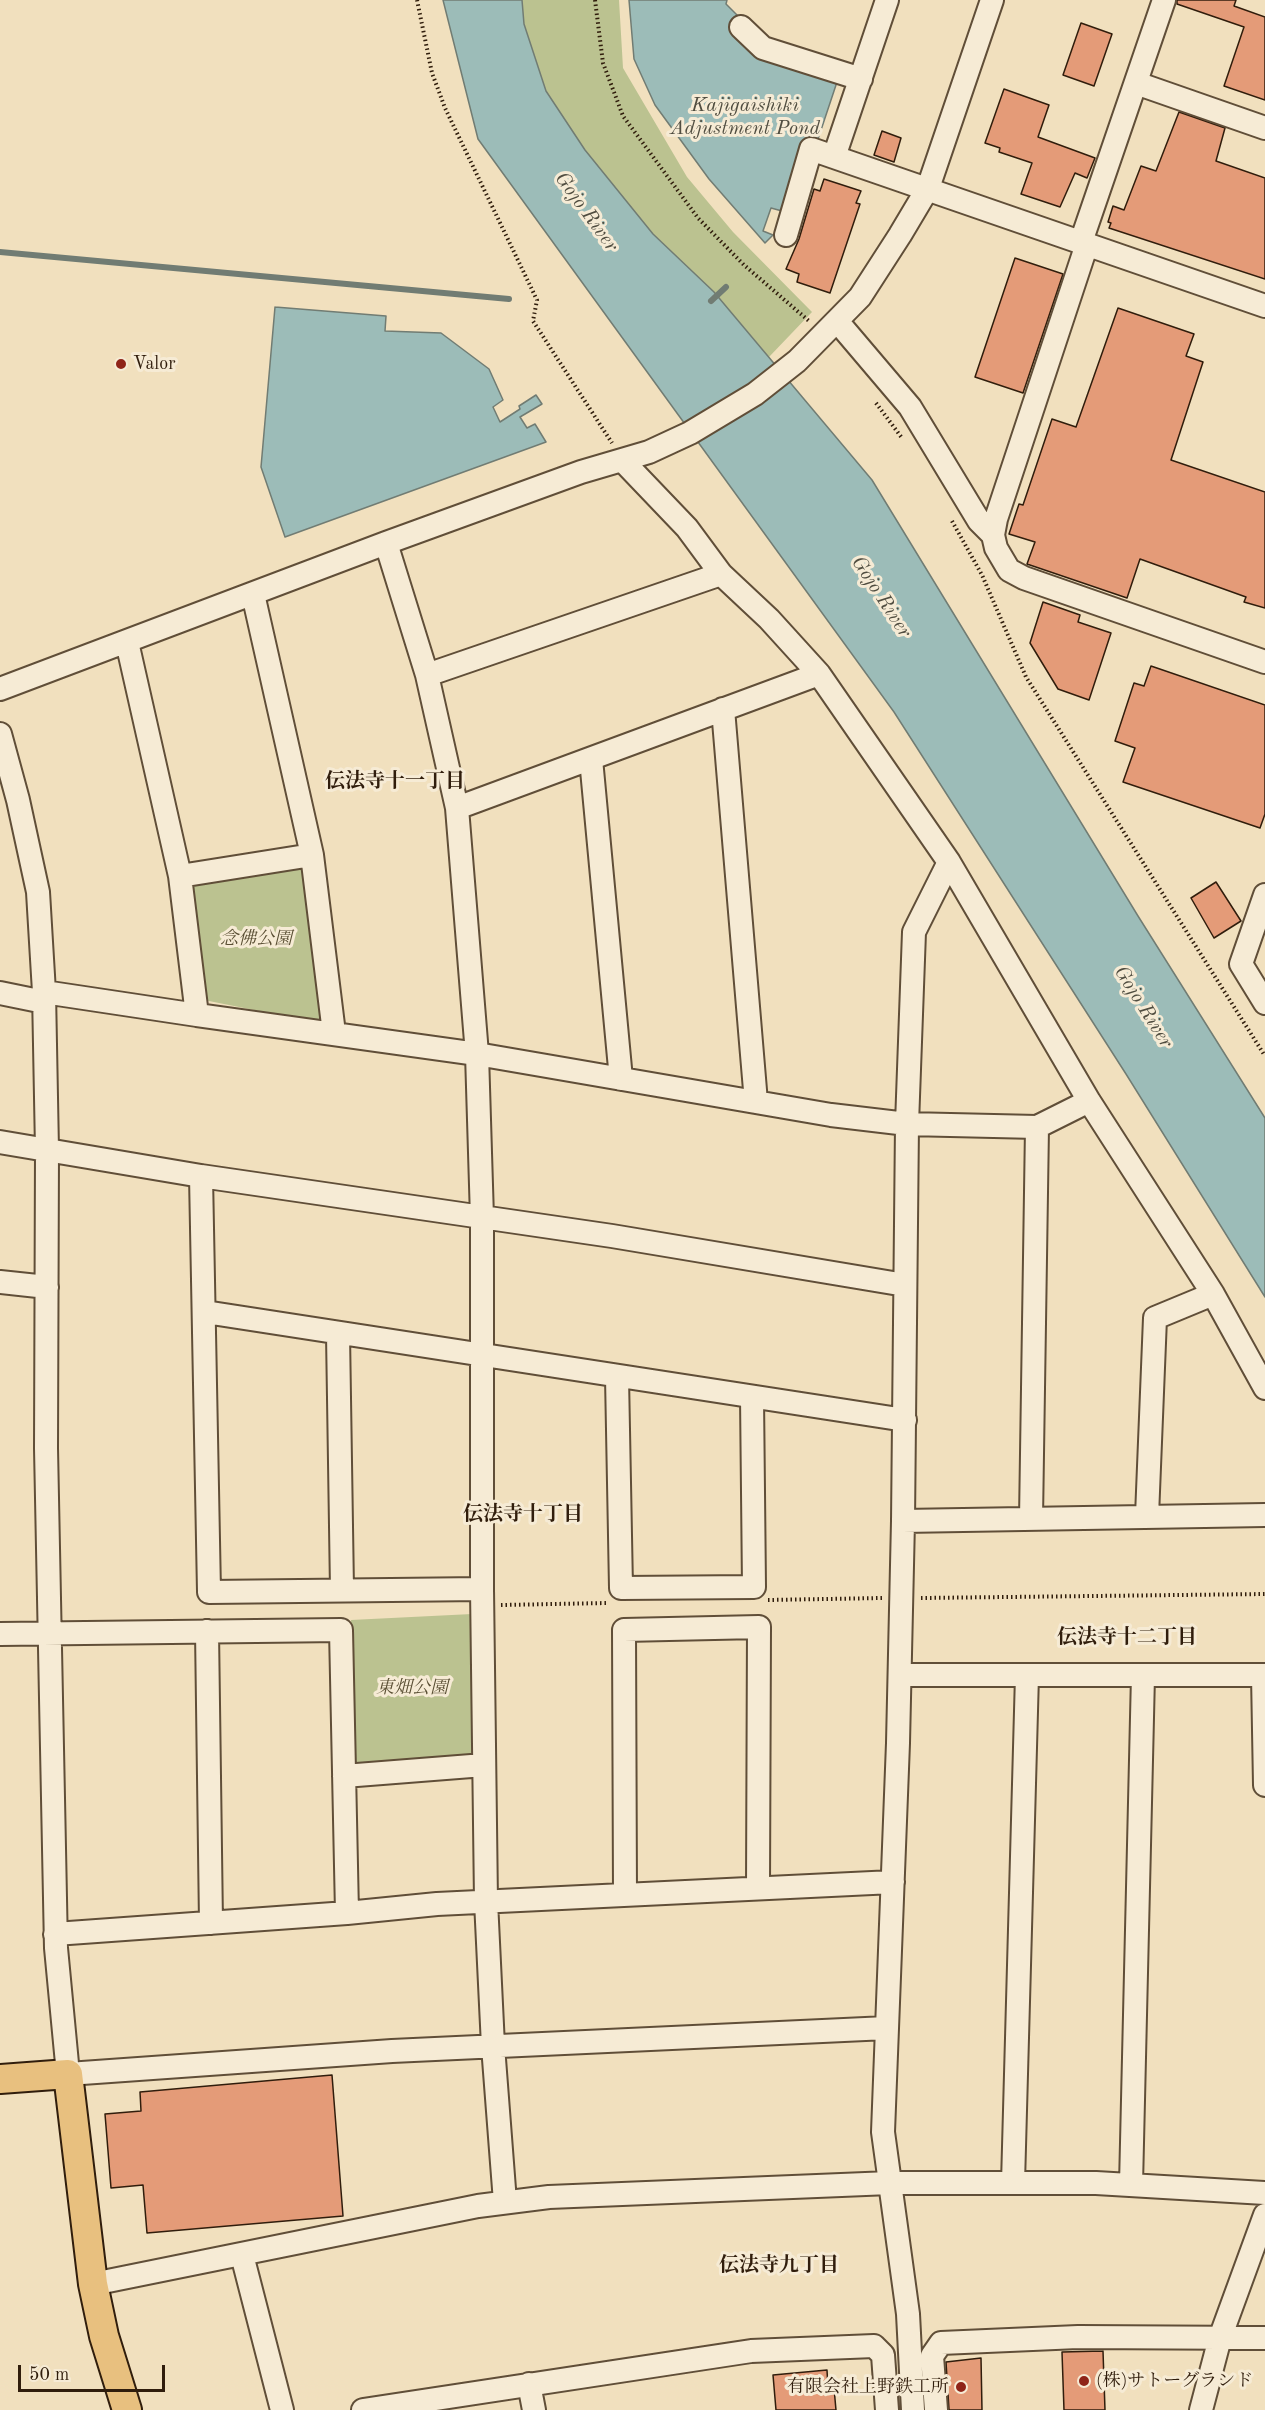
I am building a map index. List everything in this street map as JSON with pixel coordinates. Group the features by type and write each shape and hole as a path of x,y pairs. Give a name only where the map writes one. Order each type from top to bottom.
{"main road":[{"path":"0,2079 68,2074 93,2284 104,2336 127,2410"}],"street":[{"path":"834,157 887,0"},
{"path":"0,689 386,543 649,452 690,433 755,394 826,333 860,297 928,188 992,0"},
{"path":"1164,0 1084,243 996,519 993,535 996,548 1009,570 1024,578 1265,662"},
{"path":"741,27 763,48 861,79"},
{"path":"1136,83 1265,128"},
{"path":"786,235 811,149 1265,306"},
{"path":"826,333 910,407 979,521 993,535"},
{"path":"622,460 687,528 721,574 769,619 819,674 949,862 1089,1101 1213,1293 1265,1388"},
{"path":"386,543 427,675 457,808 477,1054 482,1218 482,1589 486,1901 493,2046 505,2202"},
{"path":"427,675 721,574"},
{"path":"254,594 312,855 334,1032"},
{"path":"127,642 180,876 197,1015"},
{"path":"457,808 819,674"},
{"path":"723,709 756,1101"},
{"path":"0,734 18,800 38,892 44,997 47,1150 46,1448 55,1935 68,2074 493,2046 887,2028"},
{"path":"591,759 621,1079"},
{"path":"180,876 312,855"},
{"path":"913,2410 908,2314 883,2132 900,1675 907,1124 914,932 949,862"},
{"path":"1265,895 1241,964 1265,1003"},
{"path":"0,993 334,1032 907,1124 1037,1127 1089,1101"},
{"path":"1031,1519 1037,1127"},
{"path":"0,1142 201,1176 612,1236 905,1286"},
{"path":"201,1176 209,1592 482,1589"},
{"path":"0,1282 47,1287"},
{"path":"1147,1516 1155,1318 1213,1293"},
{"path":"205,1312 904,1420"},
{"path":"338,1334 342,1590"},
{"path":"617,1377 621,1588 754,1587 752,1397"},
{"path":"903,1521 1265,1515"},
{"path":"626,1895 624,1630 759,1627 758,1888"},
{"path":"0,1634 341,1630 347,1913"},
{"path":"207,1631 211,1923"},
{"path":"900,1675 1264,1675 1265,1785"},
{"path":"1012,2183 1027,1675"},
{"path":"1131,2185 1143,1675"},
{"path":"344,1776 484,1765"},
{"path":"55,1935 486,1901 893,1882"},
{"path":"93,2284 505,2202 549,2197 890,2183 1131,2185 1265,2193"},
{"path":"1201,2410 1220,2338 1265,2215"},
{"path":"242,2255 282,2410"},
{"path":"936,2410 932,2356 942,2343 1078,2337 1265,2338"},
{"path":"363,2410 752,2351 874,2346 883,2355 887,2410"},
{"path":"530,2384 534,2410"}],"path":[{"path":"417,0 432,73 445,108 537,300 533,321 622,460"},
{"path":"595,0 603,63 623,116 698,218 744,265 826,333"},
{"path":"873,398 906,444"},
{"path":"951,518 982,575 1026,677 1265,1056"}],"green space":[{"path":"522,0 619,0 623,68 687,177 733,232 812,312 769,357 714,292 653,234 585,150 546,91 524,24"},
{"name":"念佛公園","path":"307,862 324,1024 204,1000 190,879"},
{"name":"東畑公園","path":"472,1614 474,1756 352,1763 351,1620"}],"water":[{"name":"Gojo River","path":"443,0 522,0 524,24 546,91 585,150 653,234 714,292 872,480 1138,916 1265,1118 1265,1297 1126,1074 894,712 478,139"},
{"name":"Kajigaishiki Adjustment Pond","path":"629,0 727,0 726,4 744,22 736,31 838,79 818,139 807,136 782,211 771,208 763,231 773,235 765,243 709,179 655,105 634,59"},
{"path":"275,307 386,316 385,331 441,333 489,369 503,400 493,407 500,422 536,395 542,404 520,417 527,428 535,424 546,442 285,537 261,467"}],"building":[{"path":"1177,0 1236,0 1234,6 1265,17 1265,100 1224,86 1244,27 1177,4"},
{"path":"1081,23 1112,34 1094,86 1063,75"},
{"path":"1004,89 1049,105 1038,137 1095,158 1087,178 1075,173 1060,207 1021,194 1032,163 999,152 1000,148 985,143"},
{"path":"1179,112 1225,128 1216,161 1265,178 1265,279 1109,228 1111,223 1108,222 1113,206 1124,210 1141,166 1156,171"},
{"path":"882,131 901,138 894,162 874,155"},
{"path":"824,179 861,191 856,203 860,204 830,293 797,282 799,274 786,269 799,239 814,189 820,191"},
{"path":"1015,258 1063,274 1023,393 975,377"},
{"path":"1118,308 1194,334 1186,356 1203,362 1171,460 1265,492 1265,608 1244,602 1246,597 1140,559 1127,598 1027,564 1035,542 1009,534 1019,504 1023,505 1052,419 1076,427"},
{"path":"1043,602 1080,615 1078,622 1111,633 1089,700 1058,689 1030,643"},
{"path":"1151,666 1265,705 1265,814 1260,828 1123,782 1135,748 1115,741 1134,683 1144,686"},
{"path":"1216,882 1241,921 1214,938 1191,898"},
{"path":"332,2075 343,2216 147,2233 143,2185 111,2188 105,2114 141,2111 140,2092"},
{"name":"(株)サトーグランド","path":"1103,2351 1105,2410 1064,2410 1062,2352"},
{"name":"有限会社上野鉄工所","path":"981,2358 982,2410 949,2410 946,2362"},
{"path":"827,2370 828,2388 834,2388 836,2410 776,2410 773,2375"}],"waterway":[{"path":"0,252 509,299"},
{"path":"711,301 726,287"}],"place":[{"name":"Valor","path":"121,364"},
{"name":"(株)サトーグランド","path":"1084,2381"},
{"name":"有限会社上野鉄工所","path":"961,2387"}],"district":[{"name":"伝法寺十一丁目","path":"395,782"},
{"name":"伝法寺十丁目","path":"523,1515"},
{"name":"伝法寺十二丁目","path":"1127,1638"},
{"name":"伝法寺九丁目","path":"779,2266"}]}
